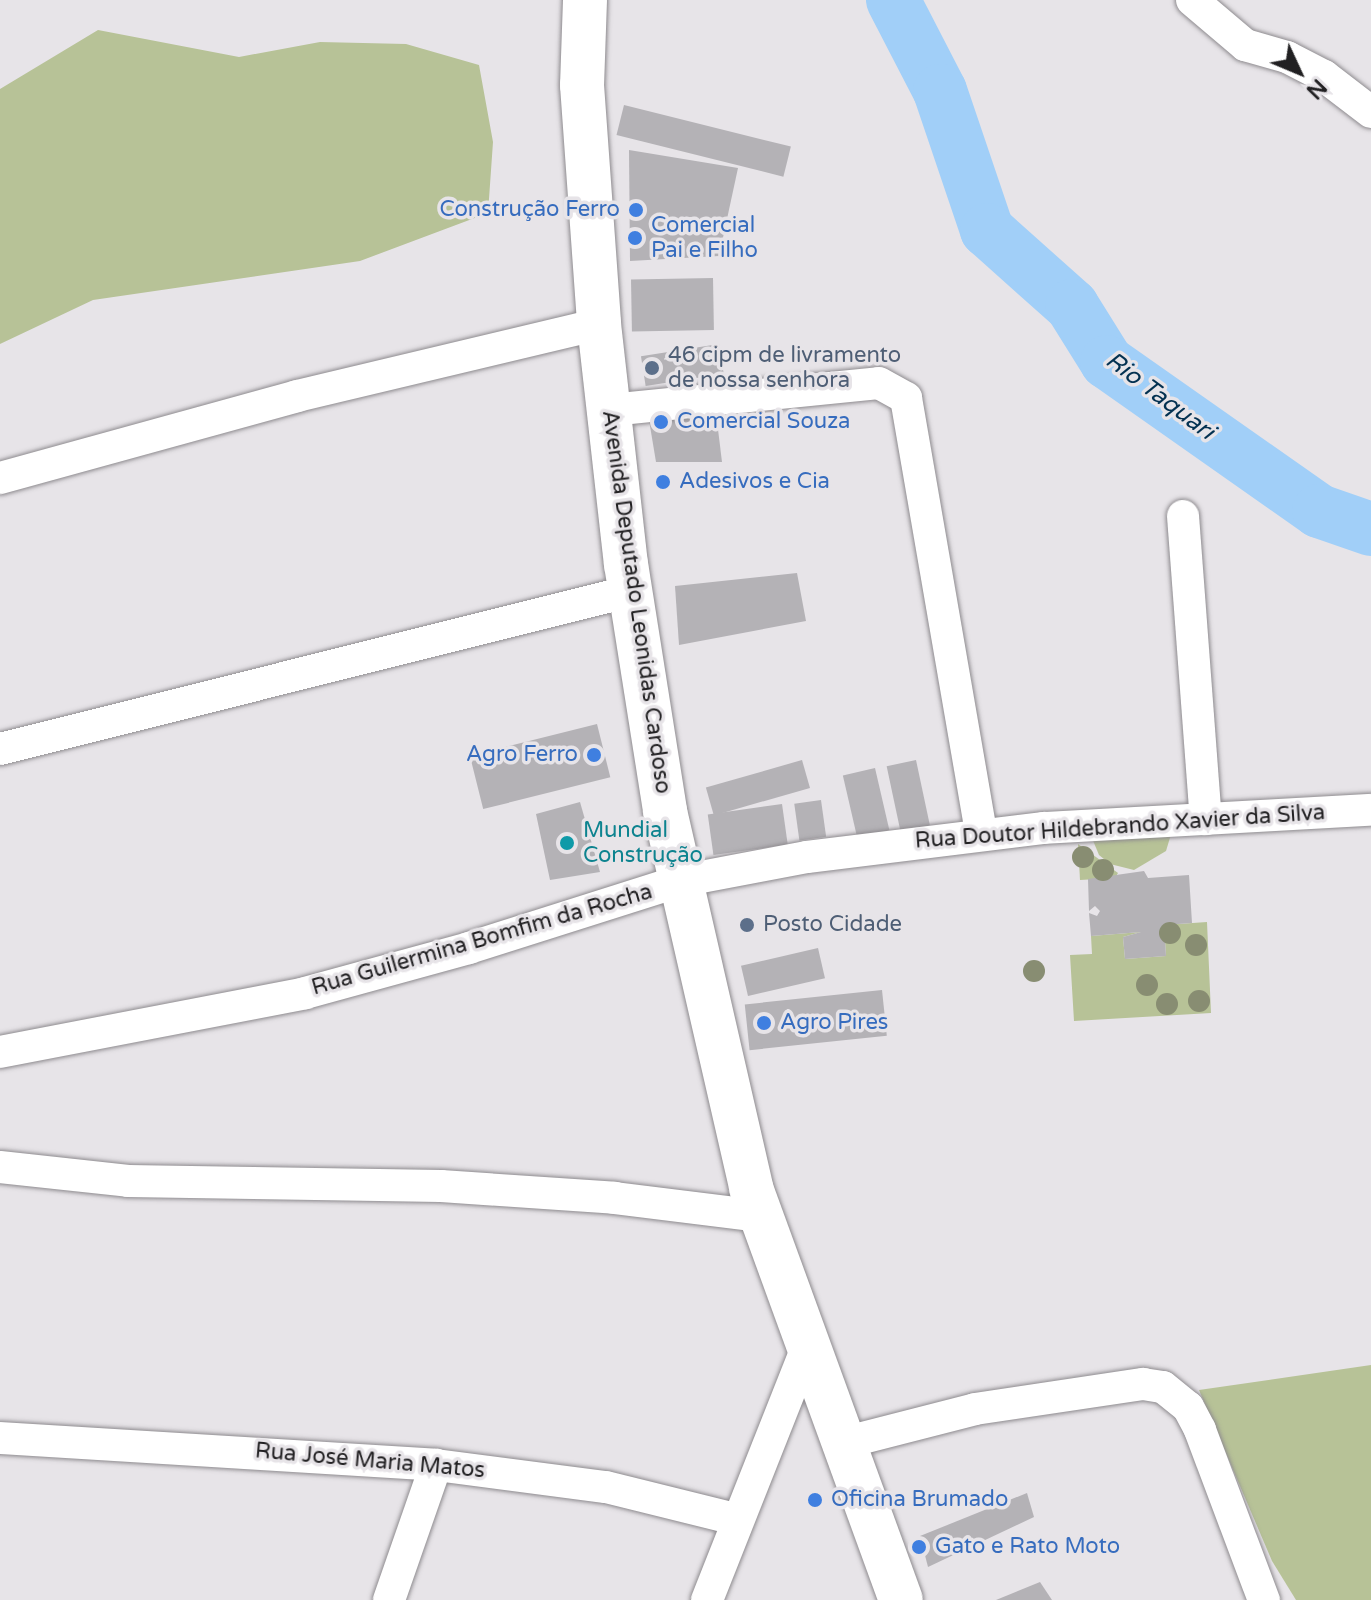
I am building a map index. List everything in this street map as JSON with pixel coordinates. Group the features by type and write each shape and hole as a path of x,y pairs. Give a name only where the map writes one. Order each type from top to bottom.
{"main road":[{"name":"Avenida Deputado Leonidas Cardoso","path":"585,0 582,85 599,324 652,744 680,881 759,1216 901,1600"}],"street":[{"path":"1192,0 1245,45 1287,57 1324,76 1371,112"},
{"path":"0,478 297,396 599,324"},
{"path":"610,410 879,383 906,398 981,833"},
{"path":"1183,516 1206,819"},
{"path":"0,749 631,591"},
{"name":"Rua Doutor Hildebrando Xavier da Silva","path":"680,881 892,842 981,833 1371,810"},
{"name":"Rua Guilermina Bomfim da Rocha","path":"0,1052 305,993 469,948 680,881"},
{"path":"0,1167 128,1181 504,1190 759,1216"},
{"path":"707,1600 735,1519 807,1348"},
{"path":"843,1443 975,1409 1143,1384 1163,1387 1188,1407 1200,1430 1264,1600"},
{"name":"Rua José Maria Matos","path":"0,1438 436,1465 606,1487 735,1519"},
{"path":"389,1600 436,1465"}],"green space":[{"path":"98,30 239,57 320,42 406,44 479,65 493,142 488,213 360,261 93,300 0,344 0,89"},
{"path":"1175,821 1166,851 1134,870 1110,864 1099,855 1087,826"},
{"path":"1078,844 1118,873 1115,878 1080,880"},
{"path":"1207,922 1211,1013 1074,1021 1070,955 1092,954 1091,936 1141,932 1123,937 1125,959 1166,956 1164,925"},
{"path":"1371,1365 1371,1600 1296,1600 1272,1561 1199,1390"}],"building":[{"path":"624,105 791,147 783,177 617,135"},
{"path":"629,150 738,168 719,256 630,261"},
{"path":"713,278 714,330 632,331 631,279"},
{"path":"719,344 724,374 646,386 641,356"},
{"path":"716,413 722,462 656,462 649,420"},
{"path":"797,573 806,621 679,645 675,586"},
{"path":"597,724 610,777 483,809 470,756"},
{"path":"802,760 810,788 714,815 706,788"},
{"path":"916,760 930,826 901,832 887,766"},
{"path":"875,768 889,830 857,838 843,775"},
{"path":"821,800 826,837 799,840 794,804"},
{"name":"Mundial Construção","path":"580,802 600,872 550,880 536,814"},
{"path":"782,804 788,845 713,855 708,814"},
{"path":"1144,871 1148,878 1189,875 1192,923 1164,925 1166,956 1125,959 1123,937 1141,932 1091,936 1089,913 1097,916 1100,911 1095,906 1089,911 1088,879"},
{"path":"818,948 825,978 748,996 741,966"},
{"path":"882,990 887,1036 750,1050 745,1004"},
{"path":"1027,1493 1034,1517 928,1567 920,1536"},
{"path":"1040,1582 1052,1600 996,1600"}],"waterway":[{"name":"Rio Taquari","path":"893,0 940,91 987,230 1072,306 1107,362 1319,511 1371,529"}],"place":[{"name":"Construção Ferro","path":"636,210"},
{"name":"Comercial Pai e Filho","path":"635,238"},
{"name":"46 cipm de livramento de nossa senhora","path":"652,368"},
{"name":"Comercial Souza","path":"661,422"},
{"name":"Adesivos e Cia","path":"663,482"},
{"name":"Agro Ferro","path":"594,755"},
{"name":"Mundial Construção","path":"567,843"},
{"name":"Posto Cidade","path":"747,925"},
{"name":"Agro Pires","path":"764,1023"},
{"name":"Oficina Brumado","path":"815,1500"},
{"name":"Gato e Rato Moto","path":"919,1547"}]}
